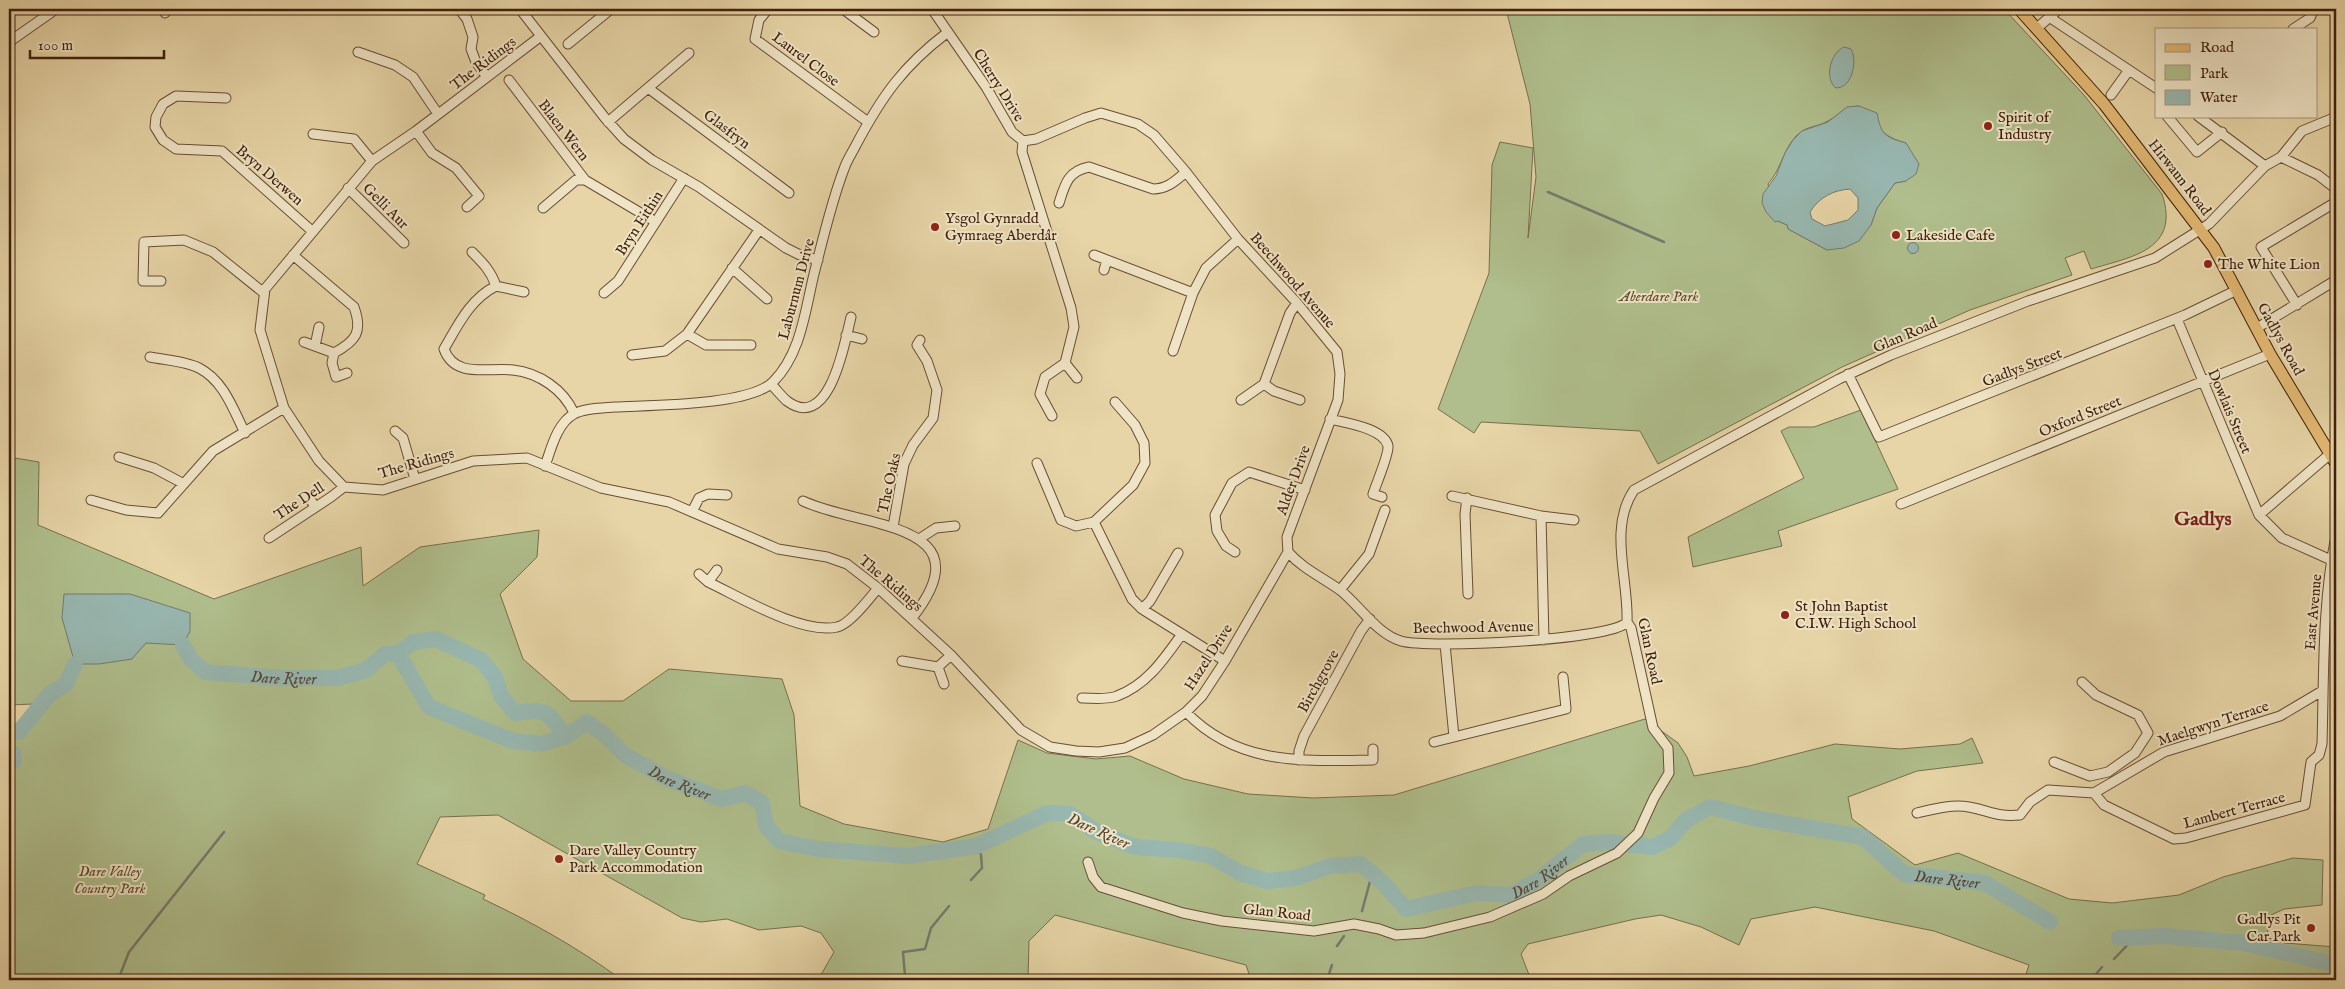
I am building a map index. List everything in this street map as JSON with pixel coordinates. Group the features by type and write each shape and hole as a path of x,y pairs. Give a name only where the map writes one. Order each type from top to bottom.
{"main road":[{"name":"Hirwaun Road","path":"2019,9 2104,104 2200,229"},
{"name":"Gadlys Road","path":"2200,229 2214,248 2270,354 2336,464"}],"street":[{"path":"9,42 56,9"},
{"path":"459,9 467,19 473,37 471,49 476,62 487,77"},
{"path":"520,9 608,122 624,139 652,160 699,187 786,248 800,255 818,260"},
{"path":"568,44 611,9"},
{"name":"Laurel Close","path":"768,9 759,20 756,39 868,122"},
{"path":"843,9 874,32"},
{"name":"Cherry Drive","path":"932,9 986,87 1012,132 1023,141 1036,139 1101,113 1114,115 1138,124 1154,135 1186,172"},
{"path":"2038,28 2059,9"},
{"path":"2295,28 2310,18 2314,9"},
{"path":"2049,17 2155,87"},
{"name":"Laburnum Drive","path":"574,413 604,408 727,399 754,394 771,384 783,371 797,344 844,166 868,122 893,83 925,50 948,32"},
{"name":"The Ridings","path":"541,36 416,131 372,160 265,289 260,330 284,408 319,460 344,487 382,490 473,460 527,458 601,488 669,502 778,549 828,557 848,564 912,618 951,655"},
{"path":"358,52 395,65 413,77 438,114"},
{"path":"608,122 689,53"},
{"path":"2112,95 2129,70"},
{"name":"Blaen Wern","path":"509,80 585,180 656,222"},
{"name":"Glasfryn","path":"648,88 789,192"},
{"name":"Bryn Derwen","path":"226,98 176,96 164,104 156,117 155,127 162,140 176,149 222,151 312,231"},
{"name":"Blaen Wern","path":"513,103 521,96"},
{"name":"Hirwaun Road","path":"2200,229 2209,224 2265,166 2281,157 2308,127 2336,117"},
{"path":"2168,118 2196,152 2222,132"},
{"path":"2201,118 2265,166"},
{"path":"416,131 432,153 456,168 479,196 467,207"},
{"path":"313,134 354,139 372,160"},
{"path":"1023,141 1022,152 1071,308 1074,327 1065,363 1045,377 1040,394 1052,416"},
{"path":"2281,157 2318,175 2336,189"},
{"path":"1059,203 1058,191 1071,173 1078,169 1089,167 1161,189 1166,188 1186,172"},
{"name":"Beechwood Avenue","path":"1186,172 1238,239 1297,303 1338,352 1340,374 1338,400 1330,419"},
{"name":"Bryn Eithin","path":"604,293 618,281 684,178"},
{"name":"Blaen Wern","path":"543,208 576,180 585,180"},
{"name":"Gelli Aur","path":"348,188 404,243"},
{"path":"2297,305 2261,246 2336,202"},
{"name":"Glan Road","path":"1088,862 1093,877 1101,888 1183,913 1222,921 1314,931 1354,924 1396,935 1424,933 1490,917 1544,894 1569,876 1617,853 1638,833 1654,798 1669,773 1668,748 1653,728 1631,628 1627,622 1622,521 1628,499 1634,490 1848,374 1973,322 2154,258 2200,229"},
{"path":"632,356 665,352 687,334 759,230"},
{"path":"1173,351 1193,293 1206,268 1238,239"},
{"path":"161,281 143,281 144,242 184,240 213,252 264,294"},
{"path":"472,252 492,275 496,286"},
{"path":"293,255 354,307 358,320 358,329 354,340 334,353 332,379 347,373"},
{"path":"1094,255 1193,293"},
{"path":"1104,270 1107,260"},
{"path":"732,268 768,299"},
{"path":"609,275 618,281"},
{"path":"2257,328 2336,280"},
{"path":"524,292 496,286 487,291 466,311 444,349 447,358 461,368 482,371 512,370 536,376 552,385 568,402 574,413 560,428 545,466"},
{"name":"Gadlys Street","path":"1848,374 1879,437 2177,319 2237,290"},
{"path":"1240,400 1264,384 1290,314 1297,303"},
{"path":"771,384 787,401 796,405 805,406 818,402 830,389 851,317"},
{"name":"Dowlais Street","path":"2177,319 2259,515"},
{"path":"315,346 319,327"},
{"path":"687,334 706,346 752,345"},
{"path":"846,335 862,339"},
{"name":"The Oaks","path":"893,527 904,464 913,445 934,418 938,390 927,360 917,345 920,340"},
{"path":"304,342 334,353"},
{"name":"Oxford Street","path":"1901,504 2270,354"},
{"path":"150,357 197,367 212,378 223,391 246,433"},
{"path":"1065,363 1077,378"},
{"path":"1264,384 1274,391 1300,400"},
{"path":"1037,463 1061,520 1076,526 1094,522 1132,485 1145,463 1144,443 1135,425 1115,402"},
{"path":"91,500 126,510 158,513 213,451 246,433 284,408"},
{"path":"1330,419 1366,428 1384,438 1388,448 1373,494 1382,497"},
{"name":"Alder Drive","path":"1288,552 1287,537 1330,419"},
{"path":"395,431 403,438 415,479"},
{"path":"2330,454 2259,515 2282,538 2331,560"},
{"path":"119,457 154,468 184,484"},
{"path":"1235,552 1226,546 1217,531 1215,515 1232,483 1249,472 1305,490"},
{"name":"The Dell","path":"269,538 344,487"},
{"path":"692,512 699,498 708,494 727,495"},
{"path":"307,496 316,507"},
{"path":"1452,496 1541,516 1574,520"},
{"path":"1467,498 1465,514 1468,594"},
{"path":"803,501 820,509 893,527 919,539 928,547 937,562 927,599 912,618"},
{"path":"1340,590 1369,554 1384,510"},
{"path":"1541,516 1544,640"},
{"path":"1094,522 1123,584 1142,609 1225,661"},
{"path":"919,539 936,528 955,526"},
{"name":"East Avenue","path":"2322,691 2322,665 2331,560 2336,536"},
{"name":"Beechwood Avenue","path":"1288,552 1298,563 1340,590 1388,635 1401,641 1445,644 1544,640 1616,629 1627,622"},
{"name":"Hazel Drive","path":"951,655 1021,730 1050,747 1100,752 1125,748 1153,734 1186,712 1202,696 1225,661 1288,552"},
{"path":"1142,609 1150,601 1178,553"},
{"path":"708,582 717,570"},
{"path":"699,574 708,582 772,613 813,628 839,627 860,609 878,588"},
{"name":"Birchgrove","path":"1299,760 1299,751 1304,736 1361,631 1370,619"},
{"path":"1082,698 1116,697 1136,687 1152,673 1182,634"},
{"path":"1445,644 1454,737"},
{"path":"938,667 951,655"},
{"path":"902,661 938,667"},
{"path":"938,667 944,684"},
{"path":"1434,742 1566,709 1562,677"},
{"path":"2054,762 2090,776 2108,772 2135,753 2148,733 2138,715 2096,695 2082,682"},
{"name":"Maelgwyn Terrace","path":"2090,794 2164,752 2280,716 2322,691"},
{"name":"Lambert Terrace","path":"2090,794 2104,804 2174,839 2186,838 2305,805 2311,762 2319,755 2322,744 2322,691"},
{"path":"1186,712 1213,734 1263,756 1299,760 1373,760 1372,749"},
{"path":"2131,756 2142,764"},
{"path":"1917,813 1940,808 1968,807 2001,816 2020,814 2030,802 2048,790 2090,794"}],"green space":[{"name":"Aberdare Park","path":"1506,9 2004,9 2084,95 2162,194 2166,213 2165,228 2149,248 2122,260 2091,269 2084,251 2065,258 2072,275 1970,310 1842,367 1658,464 1640,431 1481,422 1474,433 1438,409 1489,273 1492,165 1500,142 1533,148 1528,238 1536,177 1530,104","holes":["1859,106 1874,124 1885,133 1906,143 1906,181 1895,183 1877,208 1871,225 1827,250 1788,229 1787,225 1778,221 1768,184 1796,136 1808,128 1825,123 1842,111"]},
{"path":"1861,410 1898,489 1778,531 1782,546 1693,567 1688,537 1804,478 1781,431 1789,427 1814,427"},
{"name":"Dare Valley Country Park","path":"9,457 39,462 38,525 214,599 361,547 363,586 420,547 539,530 537,557 500,594 523,659 571,701 623,701 669,669 782,679 794,715 800,806 844,824 943,842 988,829 1018,740 1047,753 1096,759 1130,756 1184,779 1248,794 1313,798 1394,795 1645,719 1678,743 1687,757 1694,776 1749,766 1835,744 1900,749 1960,744 1972,738 1983,763 1917,771 1848,797 1852,819 1915,865 1958,853 2069,899 2112,903 2179,895 2223,877 2293,858 2323,860 2322,905 2284,909 2267,917 2268,938 2285,943 2336,947 2336,980 2024,980 2029,965 1934,931 1815,907 1751,919 1739,945 1701,927 1661,915 1635,919 1528,944 1521,954 1531,980 1251,980 1246,965 1055,915 1029,941 1028,980 818,980 834,952 821,933 801,926 759,930 727,919 701,922 682,918 498,815 440,817 417,864 485,895 483,899 554,936 622,980 9,980 9,736 34,704 9,705"}],"water":[{"path":"1844,47 1851,49 1854,67 1846,84 1836,88 1830,79 1830,66 1835,55"},
{"path":"1859,106 1877,113 1880,126 1885,134 1906,143 1919,164 1916,174 1906,181 1895,183 1877,208 1871,225 1859,241 1844,248 1827,250 1788,229 1787,225 1778,221 1775,222 1766,212 1762,203 1763,194 1776,176 1785,153 1793,140 1802,131 1828,122 1847,107","holes":["1850,189 1858,198 1858,210 1848,220 1825,226 1812,219 1810,212 1822,198 1838,191"]},
{"path":"1913,242 1919,248 1913,254 1907,248"},
{"path":"64,594 130,594 190,613 190,631 183,645 146,643 132,659 99,664 75,664 62,618"}],"waterway":[{"path":"1548,192 1664,242"},
{"path":"398,654 413,642 436,639 481,660 495,677 501,696 515,713 534,711 546,713 565,737"},
{"name":"Dare River","path":"183,645 191,659 205,672 281,678 337,678 366,670 385,654 398,654 429,707 513,741 542,744 568,735 587,722 605,735 625,755 668,779 722,799 745,793 762,803 766,826 779,841 818,849 908,856 977,846 1047,813 1070,814 1097,832 1135,847 1179,850 1211,856 1240,873 1267,881 1296,878 1330,866 1361,864 1384,884 1406,909 1477,893 1510,895 1538,880 1583,844 1608,842 1652,847 1671,838 1686,820 1710,807 1753,818 1863,837 1904,874 1985,883 2050,922"},
{"name":"Dare River","path":"19,732 49,695 66,684 75,664"},
{"name":"Dare River","path":"9,762 14,761 13,753"},
{"path":"118,980 129,952 224,832"},
{"path":"971,880 982,868 981,855 977,846"},
{"path":"1362,911 1372,874"},
{"path":"898,980 905,976 903,952 925,949 931,928 949,906"},
{"path":"1337,946 1344,936"},
{"name":"Dare River","path":"2119,938 2165,936 2244,943 2336,965"},
{"path":"2114,959 2135,937"},
{"path":"1327,980 1332,965"},
{"path":"2091,980 2102,967"}],"place":[{"name":"Spirit of Industry","path":"1988,126"},
{"name":"Ysgol Gynradd Gymraeg Aberdâr","path":"935,227"},
{"name":"Lakeside Cafe","path":"1896,235"},
{"name":"The White Lion","path":"2208,264"},
{"name":"St John Baptist C.I.W. High School","path":"1785,615"},
{"name":"Dare Valley Country Park Accommodation","path":"559,859"},
{"name":"Gadlys Pit Car Park","path":"2311,928"}],"district":[{"name":"Gadlys","path":"2203,518"}]}
